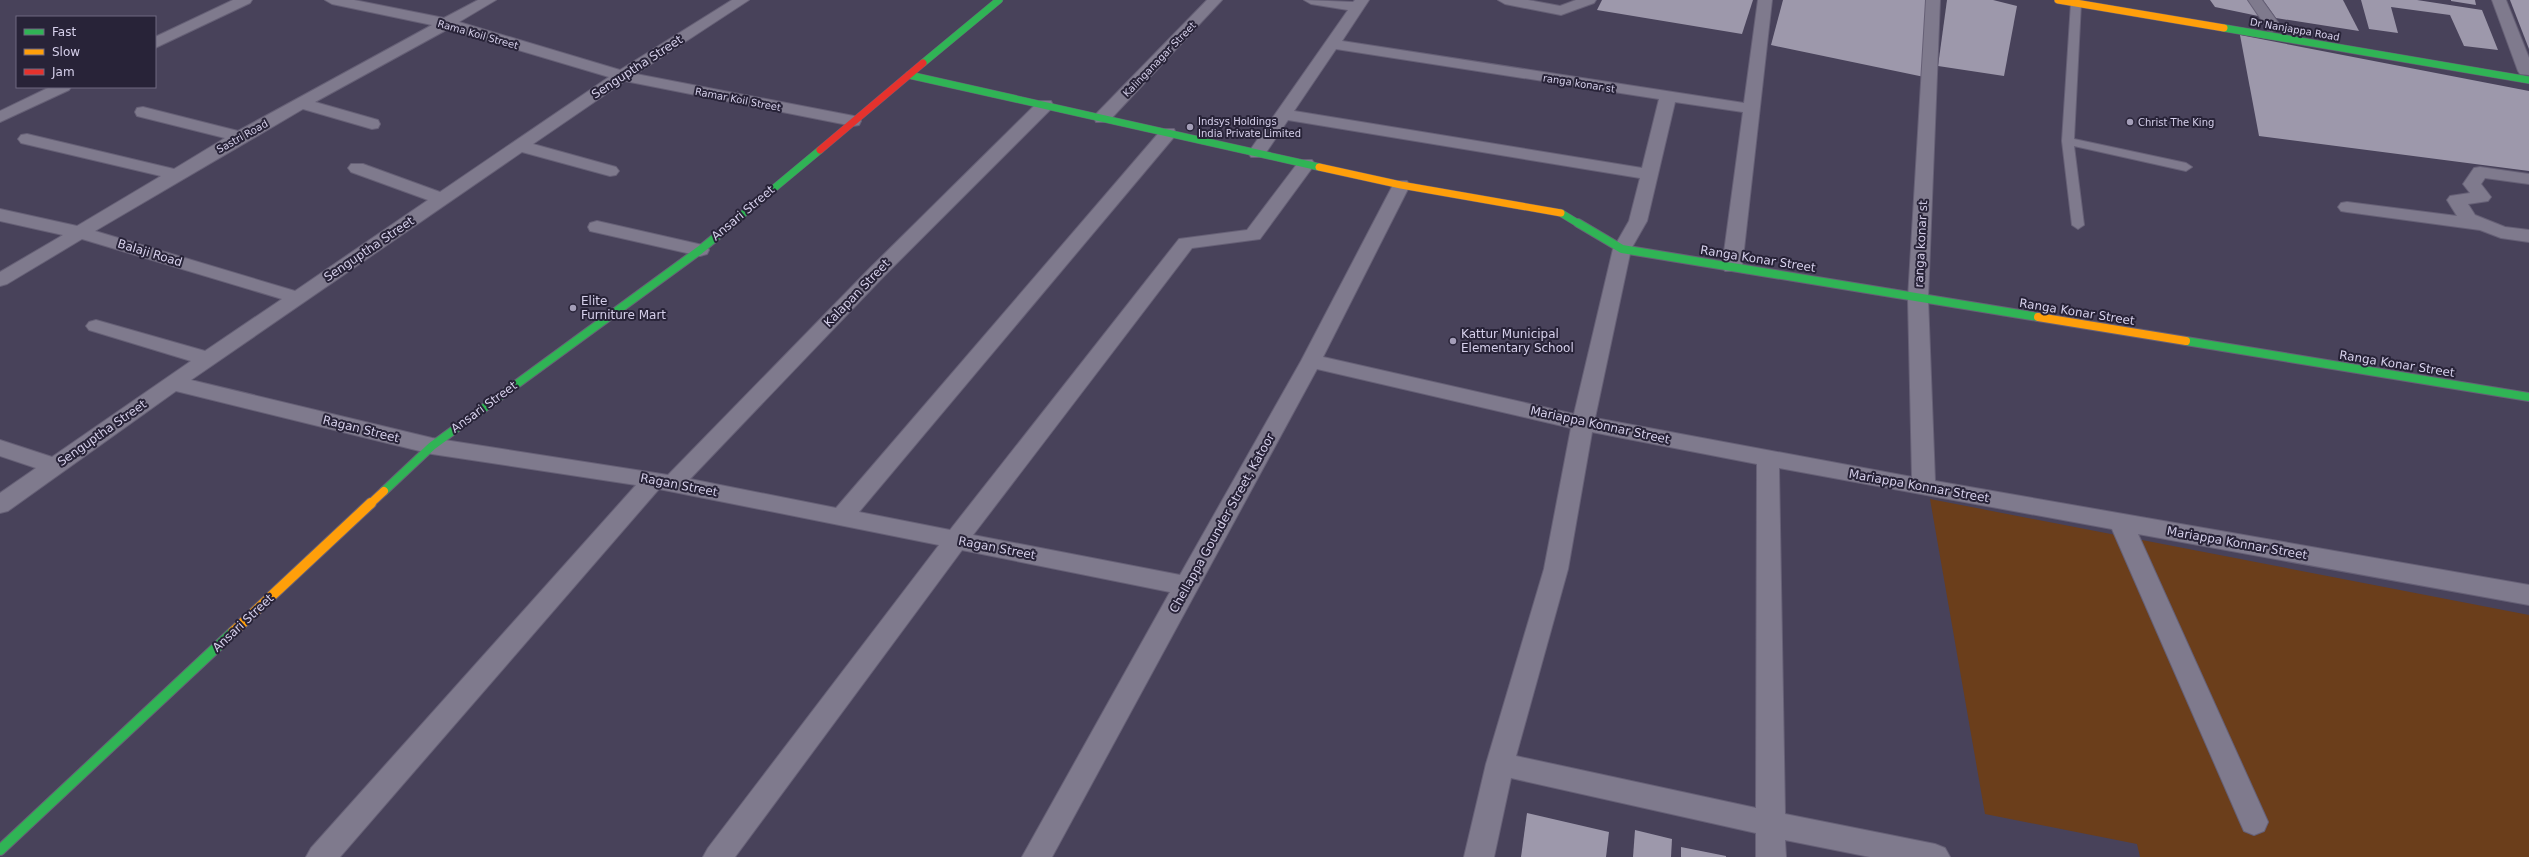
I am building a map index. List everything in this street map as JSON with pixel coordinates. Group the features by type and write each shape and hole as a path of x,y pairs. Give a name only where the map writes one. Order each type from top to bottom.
{"main road":[{"name":"Ansari Street","path":"0,850 432,446 700,250 999,0"},
{"name":"Dr Nanjappa Road","path":"2058,0 2528,74"},
{"name":"Dr Nanjappa Road","path":"2113,0 2528,74"},
{"path":"909,75 1401,185 1565,214 1622,250"},
{"name":"Ranga Konar Street","path":"1622,250 2529,397"}],"street":[{"path":"156,43 245,0"},
{"name":"Rama Koil Street","path":"332,0 445,23 622,76"},
{"name":"Sastri Road","path":"0,280 240,137 488,0"},
{"name":"Senguptha Street","path":"0,505 172,383 622,76 742,0"},
{"name":"Kalinganagar Street","path":"1102,118 1216,0"},
{"path":"1311,0 1360,4"},
{"path":"1505,0 1560,10 1589,0"},
{"path":"1732,267 1753,109 1765,0"},
{"name":"ranga konar st","path":"1924,487 1918,298 1933,0"},
{"path":"2255,0 2274,28"},
{"path":"2499,0 2528,74"},
{"path":"1257,153 1360,4"},
{"name":"ranga konar st","path":"1332,44 1753,109"},
{"name":"Ramar Koil Street","path":"622,76 854,121"},
{"path":"0,117 61,88"},
{"path":"1479,857 1500,764 1556,569 1583,423 1622,250 1638,221 1668,97"},
{"path":"302,104 372,124"},
{"name":"Kalapan Street","path":"663,482 1045,105"},
{"path":"143,112 240,137"},
{"path":"1284,114 1649,174"},
{"path":"842,517 1168,133"},
{"path":"27,139 177,175"},
{"path":"520,146 610,171"},
{"path":"718,857 956,540 1186,243 1254,235 1306,164"},
{"path":"357,168 443,199"},
{"path":"2529,179 2480,172 2472,184 2482,197 2456,200 2468,219 2501,232 2529,236"},
{"name":"Chellappa Gounder Street, Katoor","path":"1036,857 1311,361 1401,185"},
{"path":"2347,208 2484,225"},
{"name":"Balaji Road","path":"0,215 81,233 298,298"},
{"path":"597,226 700,250"},
{"path":"96,326 207,359"},
{"name":"Mariappa Konnar Street","path":"1311,361 1583,423 1924,487 2529,595"},
{"name":"Ragan Street","path":"172,383 432,446 663,482 1187,586"},
{"path":"0,448 56,466"},
{"path":"1768,458 1771,857"},
{"path":"321,857 663,482"},
{"path":"2121,522 2254,822"},
{"path":"1500,764 1770,824 1935,857"}],"lane":[{"path":"2076,3 2068,141 2078,225"},
{"path":"2068,141 2186,167"}],"shaded area":[{"path":"1930,499 2529,615 2529,857 2140,857 2137,844 1985,814"}],"building":[{"path":"1602,0 1753,0 1742,34 1597,10"},
{"path":"1783,0 1933,0 1929,78 1771,45"},
{"path":"1947,0 1993,0 2017,6 2004,76 1938,66"},
{"path":"2210,0 2248,0 2263,17 2215,7"},
{"path":"2263,0 2343,0 2359,31 2276,18"},
{"path":"2361,0 2417,0 2482,10 2498,50 2464,46 2450,15 2391,7 2398,33 2369,29"},
{"path":"2451,0 2475,0 2476,5 2451,1"},
{"path":"2510,0 2529,0 2529,49"},
{"path":"2240,35 2529,91 2529,171 2259,136"},
{"path":"1527,813 1609,832 1606,857 1521,857"},
{"path":"1635,830 1672,839 1671,857 1633,857"},
{"path":"1681,847 1726,856 1726,857 1681,857"}],"traffic: fast":[{"path":"923,63 999,0"},
{"path":"2224,28 2529,80"},
{"path":"909,75 1319,167"},
{"path":"384,491 432,446 700,250 820,150"},
{"path":"1561,213 1622,249 2038,317"},
{"path":"2186,341 2529,397"},
{"path":"0,850 233,632"}],"traffic: slow":[{"path":"2058,0 2224,28"},
{"path":"1319,167 1401,185 1561,213"},
{"path":"2038,317 2186,341"},
{"path":"233,632 384,491"}],"traffic: jam":[{"path":"820,150 923,63"}],"place":[{"name":"Christ The King","path":"2130,122"},
{"name":"Indsys Holdings India Private Limited","path":"1190,127"},
{"name":"Elite Furniture Mart","path":"573,308"},
{"name":"Kattur Municipal Elementary School","path":"1453,341"}]}
